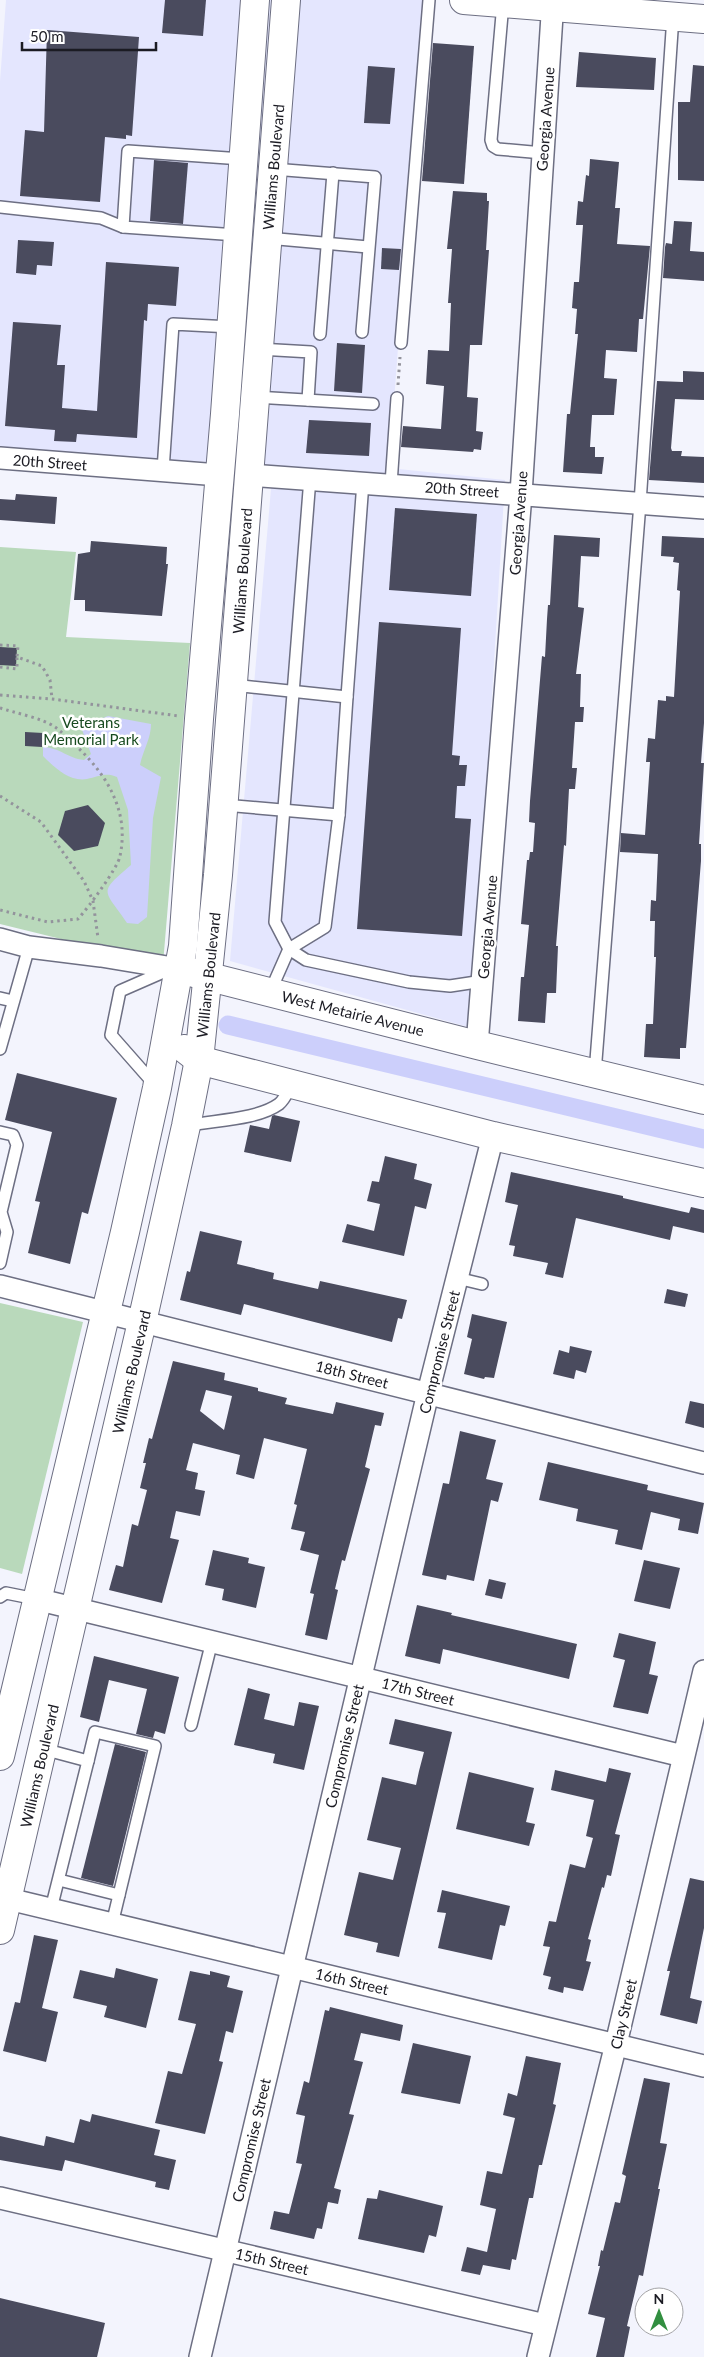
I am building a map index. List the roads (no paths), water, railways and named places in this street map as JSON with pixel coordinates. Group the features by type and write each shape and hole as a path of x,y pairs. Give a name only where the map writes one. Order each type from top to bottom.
{"main road":[{"name":"Williams Boulevard","path":"0,1756 36,1599 128,1222 170,1021 176,969 183,946 199,719 225,414 254,0"},
{"name":"Williams Boulevard","path":"0,1930 4,1898 43,1750 142,1322 199,1060 224,805 286,0"},
{"path":"464,0 503,3 553,3 704,18"},
{"path":"225,414 236,431 235,453 238,466 249,474"},
{"path":"219,474 228,487 233,504 231,542 242,563"},
{"name":"West Metairie Avenue","path":"176,969 704,1100"},
{"path":"170,1021 179,1044 199,1060 493,1136 704,1183"},
{"path":"128,1222 148,1222 163,1227"}],"street":[{"name":"Georgia Avenue","path":"477,1045 521,494 553,3"},
{"name":"20th Street","path":"0,458 219,474"},
{"name":"20th Street","path":"249,474 704,508"},
{"name":"West Metairie Avenue","path":"0,939 29,947 100,956 176,969"},
{"name":"Compromise Street","path":"200,2357 428,1393 493,1136"},
{"name":"18th Street","path":"0,1286 106,1311 142,1322 704,1463"},
{"name":"17th Street","path":"36,1599 683,1756"},
{"name":"Clay Street","path":"538,2357 616,2044 704,1670"},
{"name":"16th Street","path":"4,1898 704,2066"},
{"name":"15th Street","path":"0,2198 545,2326"}],"lane":[{"path":"401,343 429,0"},
{"path":"503,3 491,140 498,149 543,153"},
{"path":"595,1074 640,503 674,16"},
{"path":"123,227 128,151 242,159"},
{"path":"273,169 375,177 362,332"},
{"path":"320,334 333,174"},
{"path":"0,207 101,218 123,227 237,235"},
{"path":"267,238 368,247"},
{"path":"163,470 173,324 231,327"},
{"path":"259,349 311,352 308,400"},
{"path":"255,397 372,404"},
{"path":"391,484 397,398"},
{"path":"310,478 275,922 289,949 306,960 409,982 450,986 483,981"},
{"path":"270,992 289,949 325,927 339,815 363,482"},
{"path":"233,685 347,697"},
{"path":"224,805 339,815"},
{"path":"0,1049 29,947"},
{"path":"157,1088 111,1035 120,991 176,969"},
{"path":"0,998 13,1001"},
{"path":"186,1126 247,1117 261,1112 279,1104 286,1096 292,1084"},
{"path":"0,1132 13,1135 17,1146 1,1212 7,1232 0,1263"},
{"path":"458,1278 482,1284"},
{"path":"0,1597 6,1593 36,1599"},
{"path":"191,1725 212,1641"},
{"path":"51,1909 95,1732 155,1746 112,1924"},
{"path":"43,1750 88,1761"},
{"path":"59,1880 119,1895"}],"water":[{"path":"108,716 151,724 150,735 140,765 161,777 153,818 147,917 138,924 127,923 113,904 108,892 113,882 131,865 128,810 117,777 105,775 87,779 74,778 62,773 43,756 43,747 55,749 84,760 91,754 81,727"}],"waterway":[{"path":"228,1025 704,1139"}],"park label":[{"name":"Veterans Memorial Park","path":"91,730"}]}
